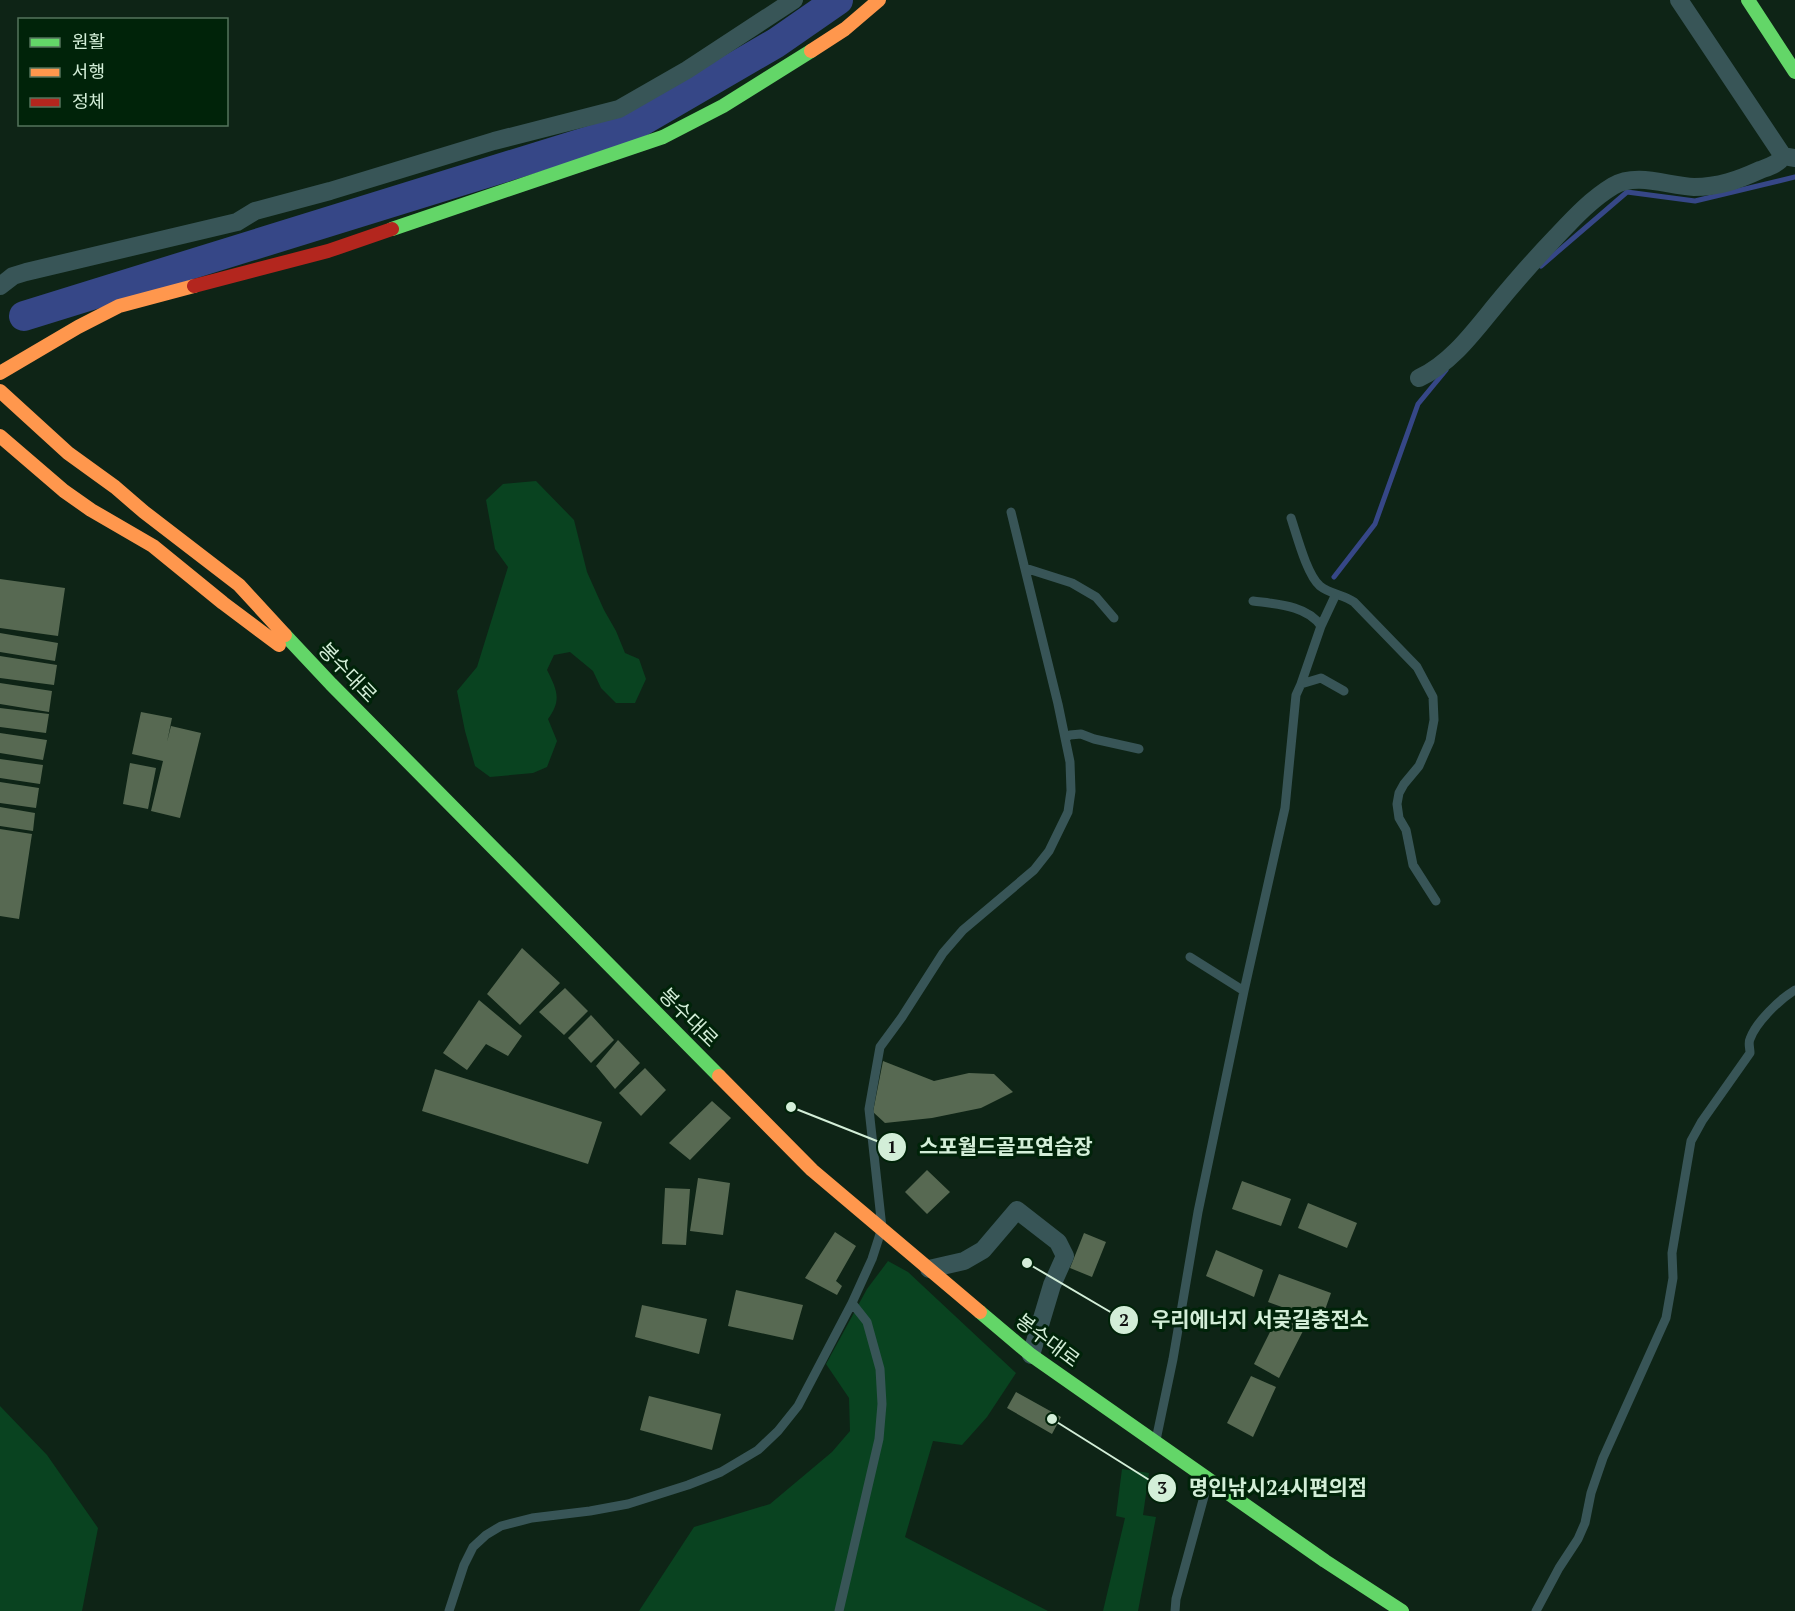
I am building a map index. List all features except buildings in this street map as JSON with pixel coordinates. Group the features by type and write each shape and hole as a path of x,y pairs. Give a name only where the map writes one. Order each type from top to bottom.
{"main road":[{"path":"0,373 78,327 119,306 328,251 663,137 746,92 845,29 879,0"},
{"path":"1748,0 1795,72"},
{"name":"봉수대로","path":"0,391 47,436 239,585 331,684 812,1170 1031,1355 1401,1611"},
{"path":"0,436 63,491 153,546 223,603 331,684"},
{"path":"0,453 30,460 64,472"},
{"path":"84,482 144,512"}],"street":[{"path":"0,286 13,276 237,222 255,211 330,191 494,141 619,109 687,70 794,0"},
{"path":"1419,378 1463,344 1528,266 1581,210 1619,183 1640,180 1693,187 1724,184 1737,181 1789,157 1678,0"},
{"path":"929,1269 964,1261 983,1250 1017,1210 1058,1242 1065,1256 1052,1285 1031,1355"}],"lane":[{"path":"449,1611 464,1565 473,1547 486,1534 501,1526 532,1518 628,1504 721,1472 758,1450 778,1431 798,1406 852,1304 872,1259 882,1228 869,1109 880,1047 943,953 963,930 1034,870 1049,851 1068,812 1071,791 1070,762 1011,512"},
{"path":"1291,518 1311,577 1321,586 1354,602 1417,667 1433,697 1434,720 1430,741 1419,766 1399,793 1397,804 1399,818 1406,830 1413,865 1436,901"},
{"path":"1026,568 1072,583 1096,597 1114,618"},
{"path":"1156,1442 1173,1359 1198,1212 1285,807 1296,695 1321,626 1336,594"},
{"path":"1252,601 1293,607 1311,616 1321,626"},
{"path":"1301,684 1321,678 1344,691"},
{"path":"1065,738 1081,734 1139,749"},
{"path":"1190,957 1244,992"},
{"path":"1536,1611 1585,1523 1591,1493 1603,1458 1666,1318 1673,1278 1672,1253 1691,1141 1702,1121 1750,1053 1749,1040 1756,1028 1784,997 1795,990"},
{"path":"839,1611 879,1439 882,1404 880,1369 867,1322 852,1304"},
{"path":"1175,1611 1176,1599 1209,1479"}],"green space":[{"path":"536,481 574,520 587,572 604,610 625,653 639,659 646,679 635,703 616,703 601,688 593,671 570,652 554,655 547,670 557,695 555,706 548,719 557,741 547,767 533,773 490,777 475,766 457,691 477,667 508,567 495,549 486,500 503,484"},
{"path":"888,1261 908,1272 1016,1373 987,1417 962,1445 933,1441 905,1537 1048,1611 639,1611 694,1527 770,1504 832,1452 850,1431 849,1398 826,1364 867,1289"},
{"path":"0,1406 47,1455 98,1528 82,1611 0,1611"},
{"path":"1122,1469 1149,1473 1143,1515 1156,1517 1138,1611 1103,1611 1125,1518 1116,1516"}],"waterway":[{"path":"24,316 628,129 776,43 838,0"},
{"path":"1541,266 1627,192 1695,201 1795,177"},
{"path":"1334,577 1375,524 1418,404 1446,370"}],"traffic: fast":[{"path":"1748,0 1795,72"},
{"path":"392,229 663,137 723,106 811,51"},
{"path":"285,635 719,1076"},
{"path":"980,1312 1031,1355 1325,1561 1402,1611"}],"traffic: slow":[{"path":"811,51 845,29 879,0"},
{"path":"0,373 78,327 119,306 194,286"},
{"path":"0,391 68,453 115,487 239,585 285,635"},
{"path":"0,436 64,491 91,510 153,546 279,645"},
{"path":"719,1076 812,1170 980,1312"}],"traffic: jam":[{"path":"194,286 328,251 392,229"}],"place":[{"name":"스포월드골프연습장","path":"791,1107"},
{"name":"우리에너지 서곶길충전소","path":"1027,1263"},
{"name":"명인낚시24시편의점","path":"1052,1419"}]}
